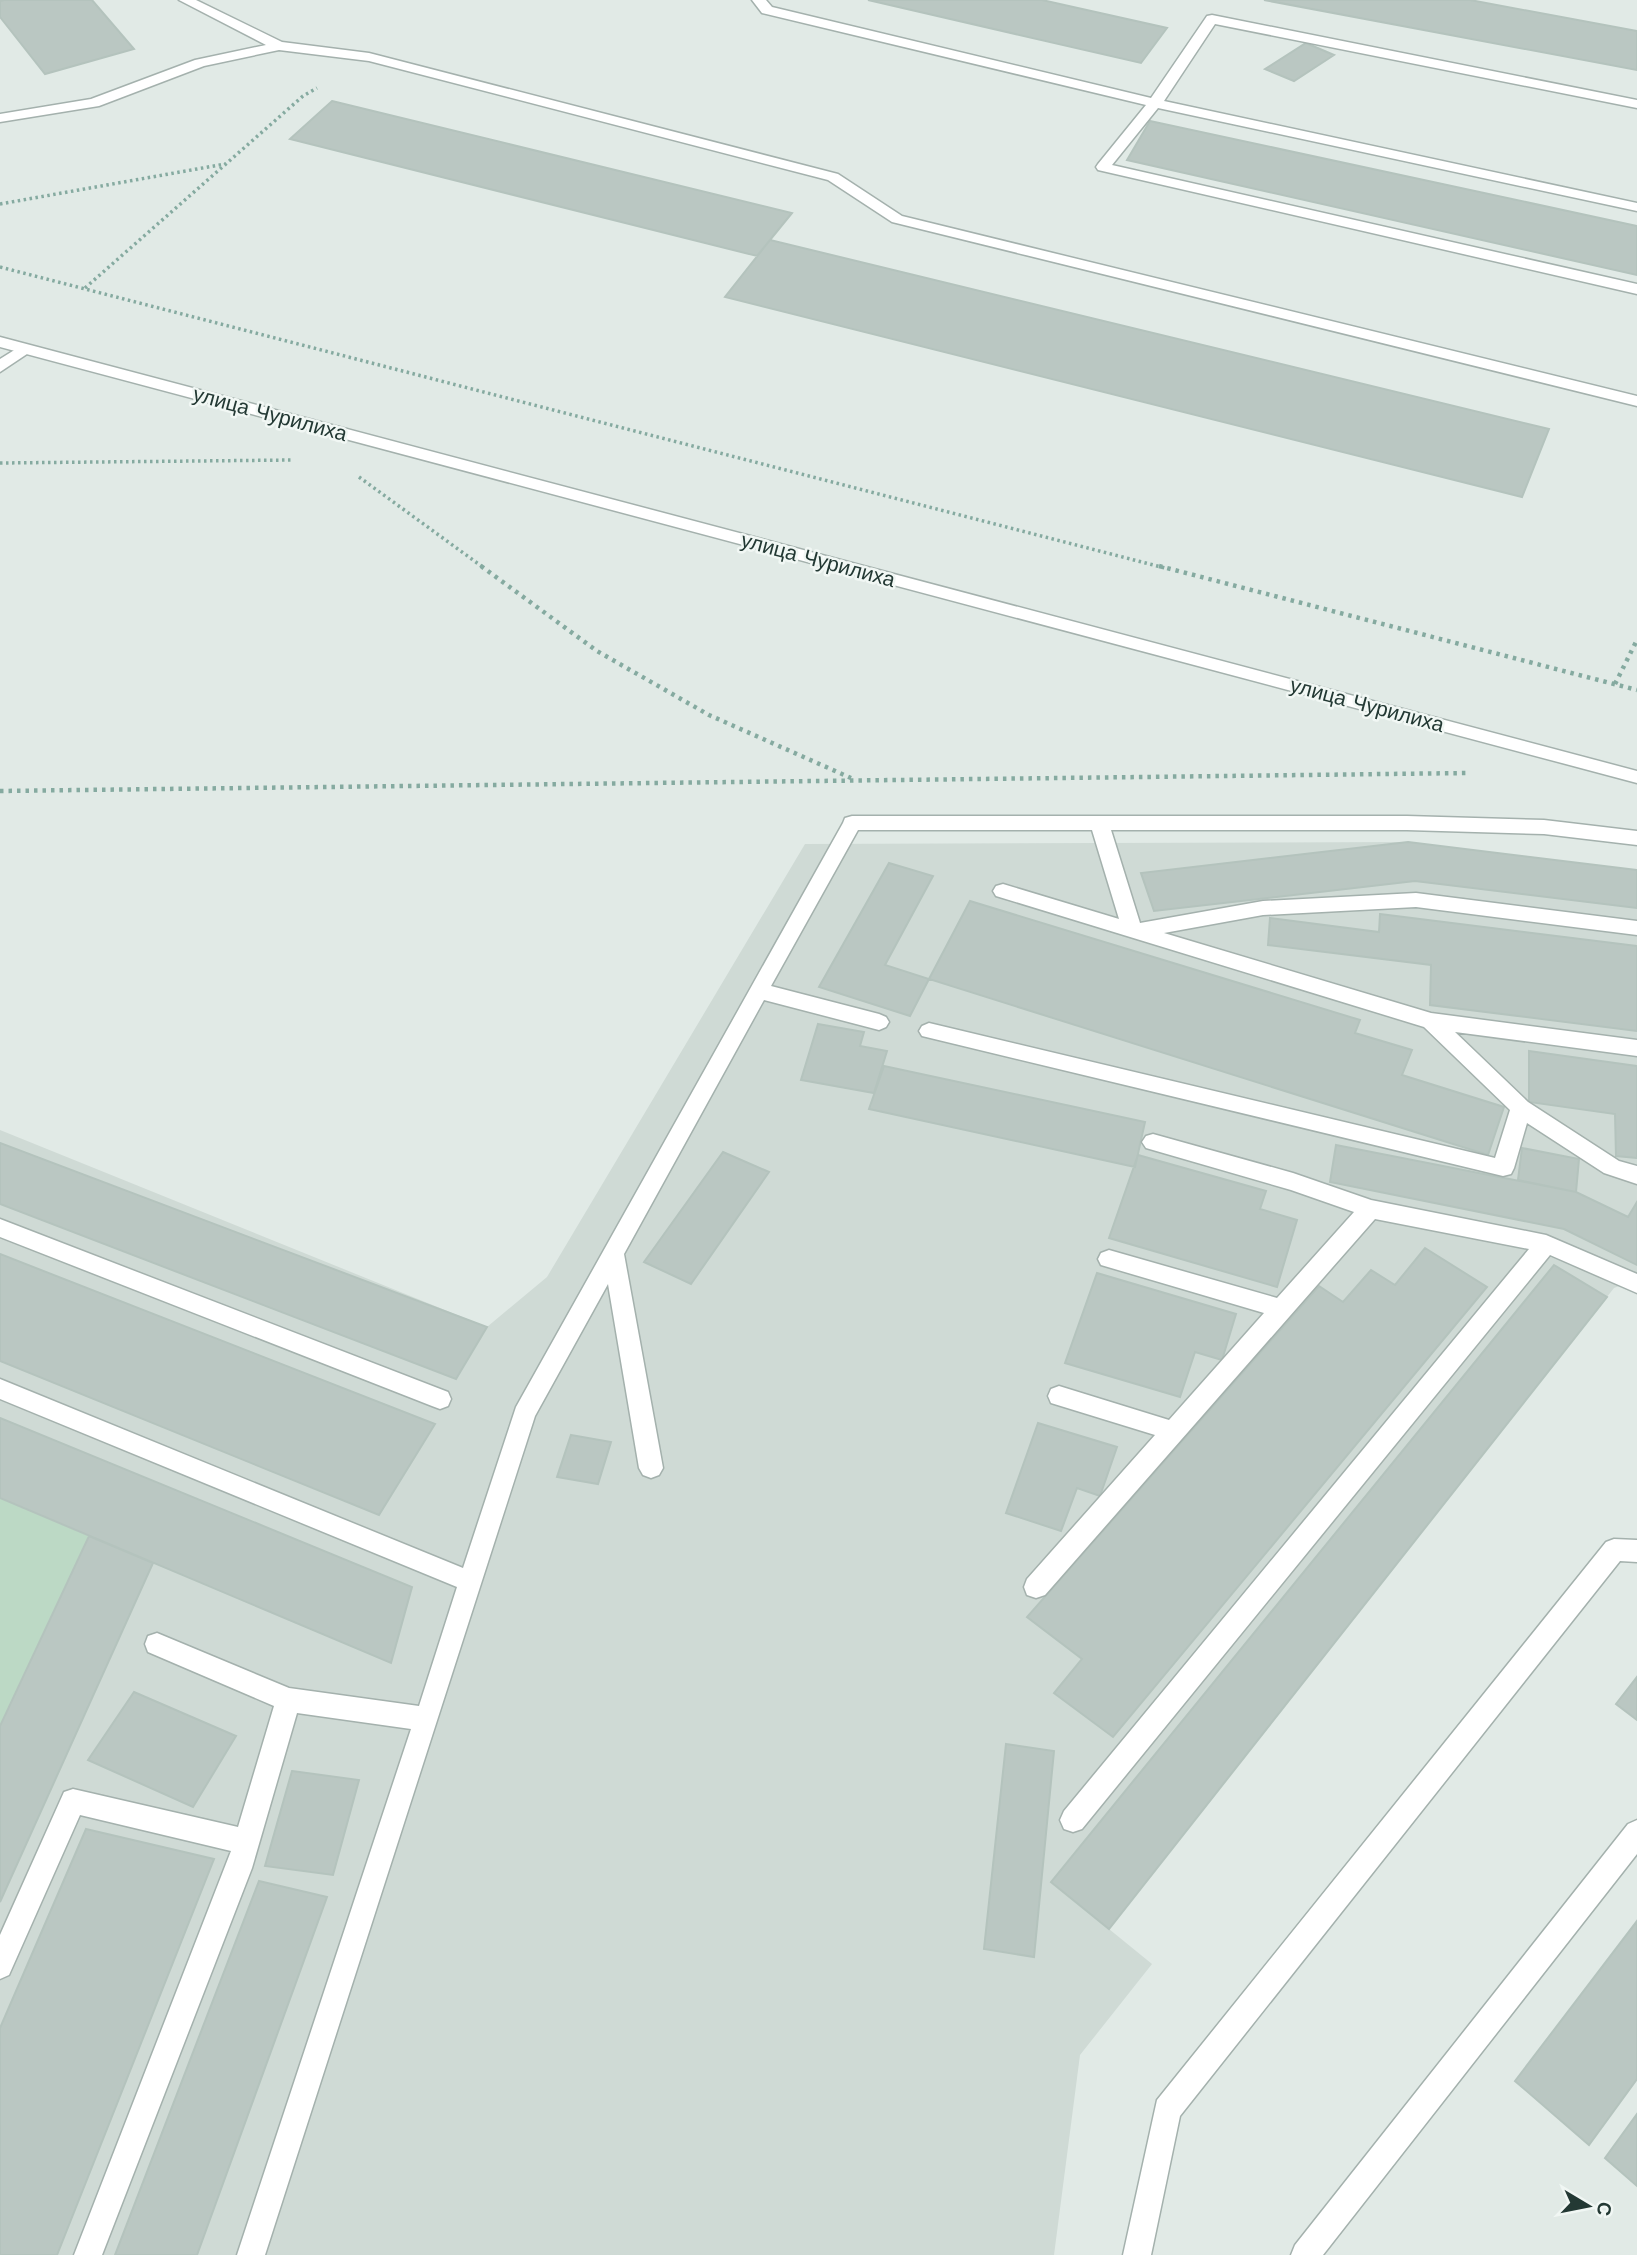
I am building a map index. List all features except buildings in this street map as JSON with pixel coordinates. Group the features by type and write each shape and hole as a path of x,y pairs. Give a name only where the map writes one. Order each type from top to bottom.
{"street":[{"path":"186,0 279,46"},
{"path":"759,0 767,10 1155,103 1637,207"},
{"path":"1637,104 1212,19 1155,103 1104,167 1637,289"},
{"path":"0,118 94,103 200,62 279,46 369,57 833,177 897,219 1637,401"},
{"name":"улица Чурилиха","path":"0,342 1637,776"},
{"path":"0,366 24,349"},
{"path":"1099,822 1133,931"},
{"path":"251,2255 427,1719 523,1414 614,1256 852,823 1407,822 1544,827 1637,838"},
{"path":"1003,891 1431,1021 1637,1048"},
{"path":"1133,931 1264,908 1416,900 1637,928"},
{"path":"760,990 879,1023"},
{"path":"1431,1021 1521,1108 1612,1167 1637,1175"},
{"path":"929,1031 1503,1168 1521,1108"},
{"path":"1153,1142 1293,1182 1370,1209 1546,1244 1637,1284"},
{"path":"1035,1587 1370,1209"},
{"path":"0,1228 440,1399"},
{"path":"1073,1820 1546,1244"},
{"path":"614,1256 651,1468"},
{"path":"1109,1259 1282,1309"},
{"path":"0,1389 471,1581"},
{"path":"1059,1396 1174,1431"},
{"path":"1137,2255 1167,2110 1614,1550 1637,1551"},
{"path":"157,1644 288,1700 427,1719"},
{"path":"88,2255 234,1881 288,1700"},
{"path":"0,1965 72,1801 247,1842"},
{"path":"1305,2255 1637,1833"}],"path":[{"path":"84,289 303,96 369,57"},
{"path":"0,204 226,164"},
{"path":"0,267 1637,690"},
{"path":"0,463 294,460"},
{"path":"358,476 597,651 709,715 854,779"},
{"path":"1615,684 1637,640"},
{"path":"0,791 1476,773"}],"shaded area":[{"path":"1408,842 1637,870 1637,1279 1614,1288 1109,1929 1152,1964 1080,2055 1054,2255 0,2255 0,1726 89,1536 0,1498 0,1130 487,1327 547,1277 805,844"}],"green space":[{"path":"0,1498 89,1536 0,1726"}]}
